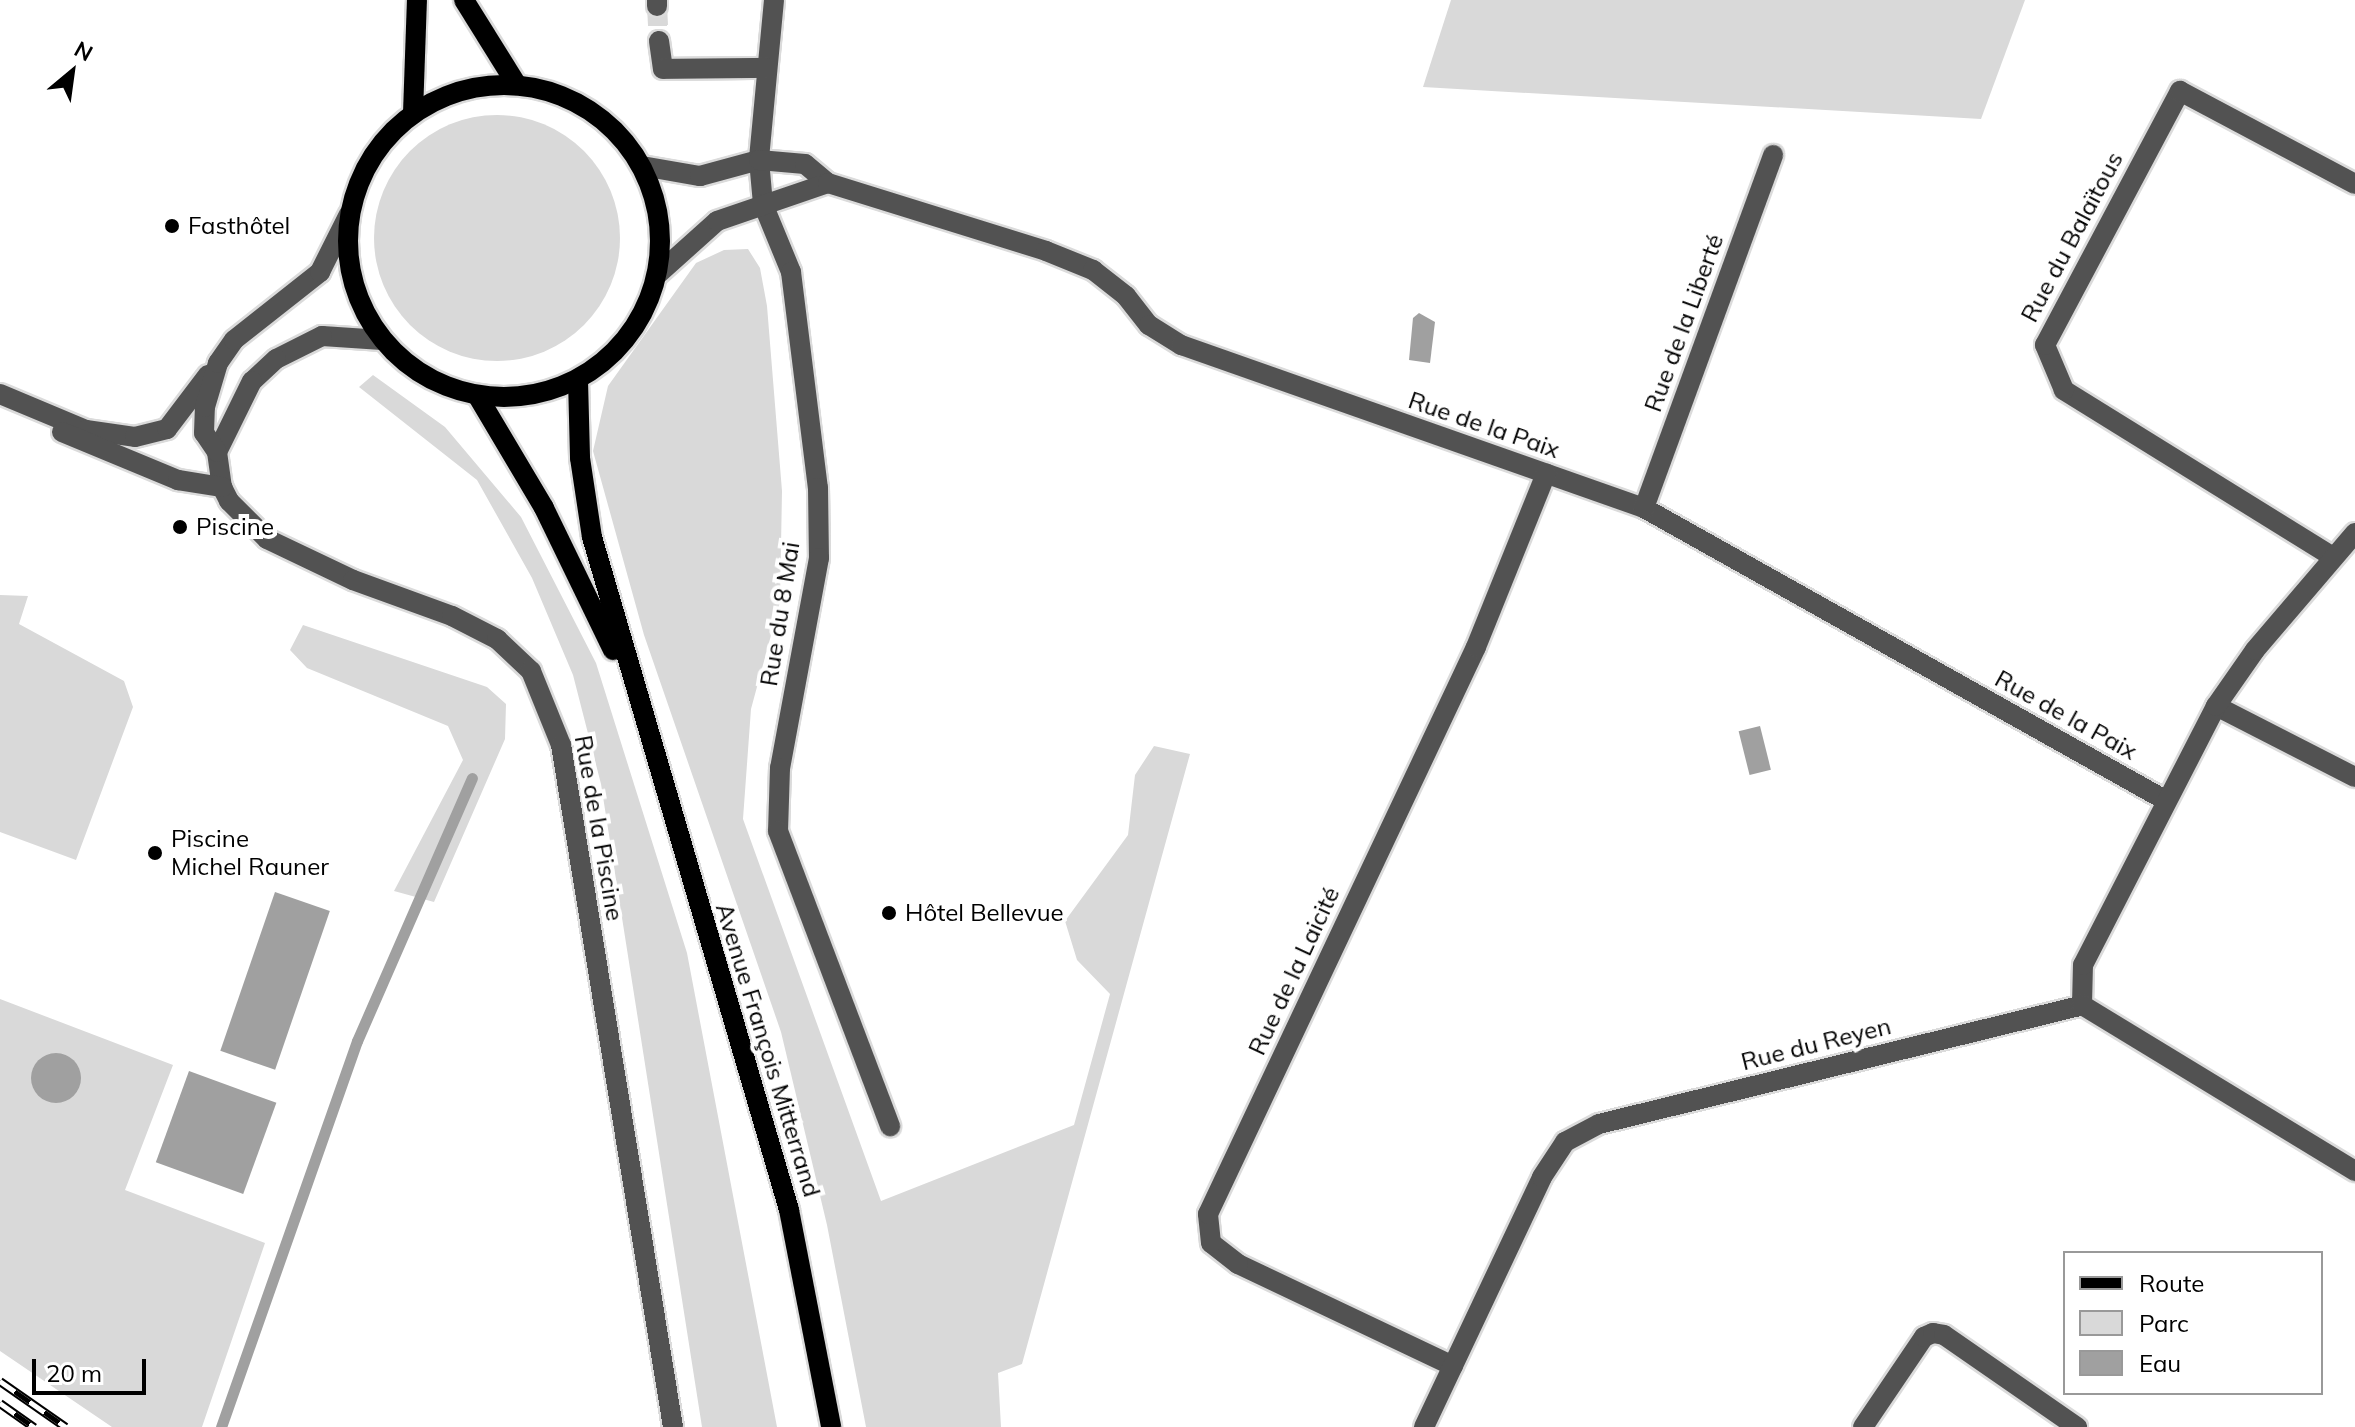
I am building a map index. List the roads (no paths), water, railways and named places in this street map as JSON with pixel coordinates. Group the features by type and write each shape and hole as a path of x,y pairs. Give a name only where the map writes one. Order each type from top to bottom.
{"main road":[{"path":"413,113 417,0"},
{"path":"464,0 517,85"},
{"path":"517,85 578,104 610,126 642,166 656,200 661,238 658,274 642,317 615,353 578,380 529,396 477,395 441,384 409,366 382,340 359,302 352,273 349,214 361,175 383,141 413,113 445,95 480,86 517,85"},
{"name":"Avenue François Mitterrand","path":"578,380 580,458 592,537 634,693 789,1210 831,1427"},
{"name":"Avenue François Mitterrand","path":"477,395 544,508 634,693"}],"street":[{"name":"Rue du 8 Mai","path":"774,0 759,160 763,204 791,272 818,488 819,558 780,768 778,831 890,1126"},
{"path":"659,41 663,69 767,68"},
{"name":"Rue du Balaïtous","path":"2333,557 2064,390 2045,345 2180,91 2355,184"},
{"name":"Rue de la Liberté","path":"1644,508 1773,155"},
{"path":"642,166 700,176 759,160"},
{"name":"Rue de la Paix","path":"759,160 805,164 828,183 1081,265 1126,296 1149,325 1181,345 1644,508 2165,800"},
{"path":"658,274 717,221 828,183"},
{"path":"0,395 86,430 135,437 167,429 220,359 255,321 320,272 349,214"},
{"path":"217,452 252,381 276,359 322,336 382,340"},
{"name":"Rue de la Piscine","path":"220,359 205,407 204,433 217,452 222,487 229,501 267,539 353,580 452,616 497,639 531,671 561,745 673,1427"},
{"path":"0,395 129,463 178,480 222,487"},
{"name":"Rue de la Laicité","path":"1453,1366 1238,1264 1211,1243 1208,1214 1476,647 1546,474"},
{"path":"2355,533 2255,650 2216,706 2165,800 2083,965 2082,1005 2355,1171"},
{"path":"2216,706 2355,777"},
{"name":"Rue du Reyen","path":"1424,1427 1542,1177 1565,1142 1599,1124 2082,1005"},
{"path":"1863,1427 1924,1337 1933,1333 1944,1335 2077,1427"}],"water":[{"path":"1419,313 1435,322 1430,363 1409,360 1413,318"},
{"path":"1760,726 1771,770 1750,775 1739,731"},
{"path":"275,892 330,911 275,1070 220,1051"},
{"path":"56,1053 74,1060 81,1078 74,1096 56,1103 38,1096 31,1078 38,1060"},
{"path":"189,1071 276,1103 243,1194 156,1162"}],"waterway":[{"path":"221,1427 357,1041 472,778"}],"tunnel":[{"path":"657,6 659,41"}],"railway":[{"path":"0,1381 66,1427"},
{"path":"0,1403 34,1427"}],"place":[{"name":"Fasthôtel","path":"172,226"},
{"name":"Piscine","path":"180,527"},
{"name":"Piscine Michel Rauner","path":"155,853"},
{"name":"Hôtel Bellevue","path":"889,913"}]}
